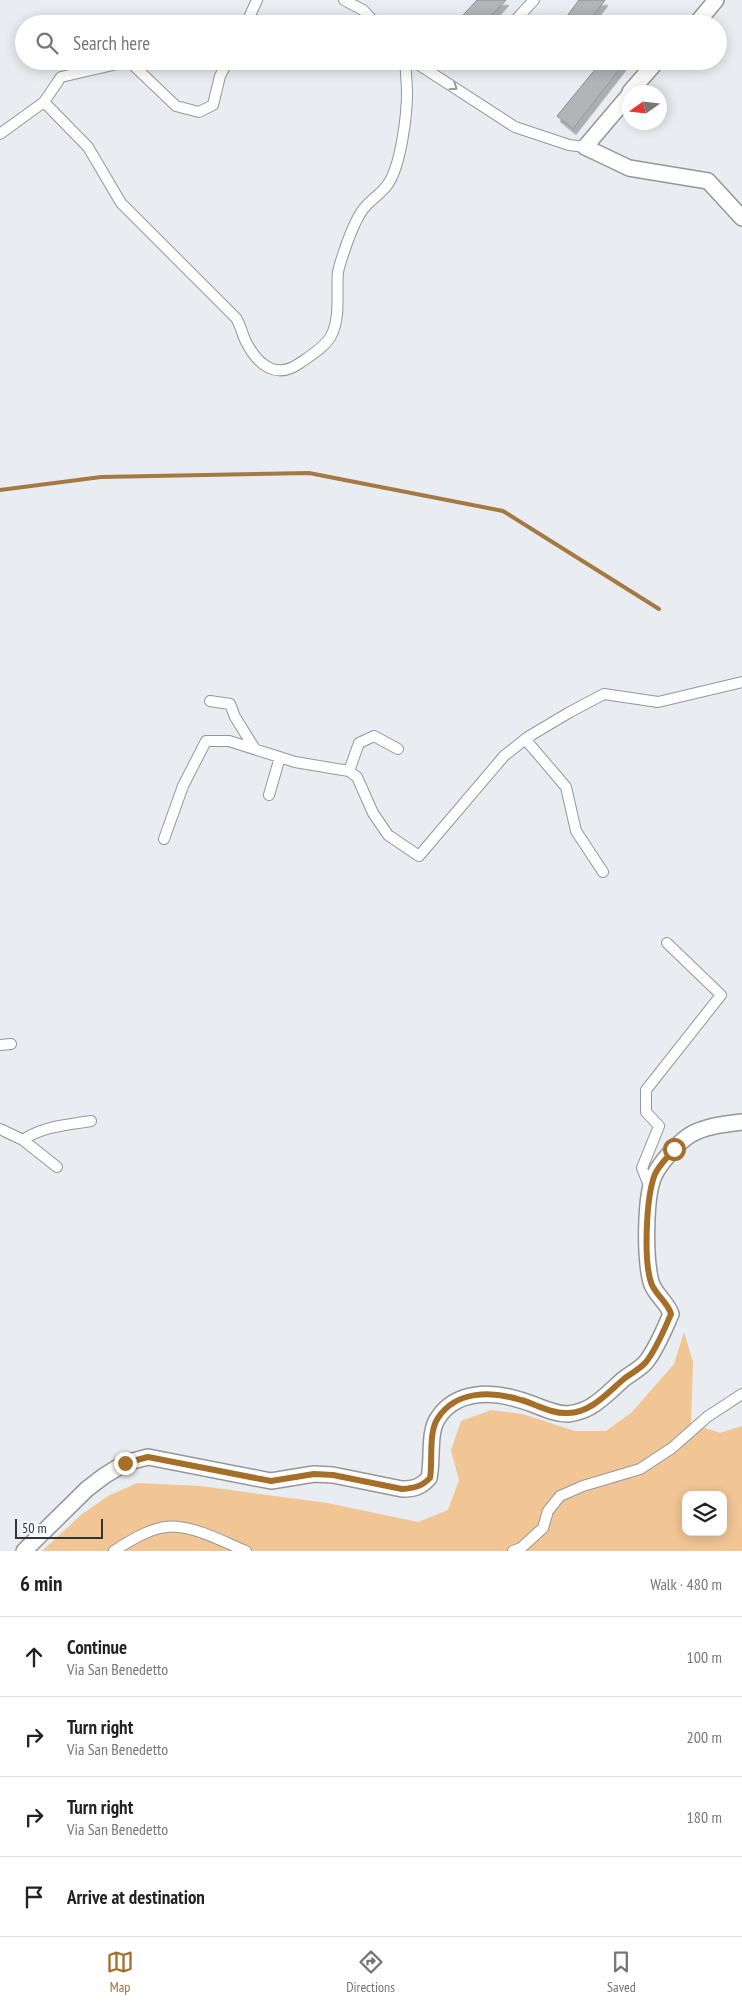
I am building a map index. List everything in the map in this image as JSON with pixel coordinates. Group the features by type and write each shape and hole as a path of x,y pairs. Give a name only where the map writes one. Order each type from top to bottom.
{"street":[{"path":"250,15 257,0"},
{"path":"344,0 363,10 368,15"},
{"path":"520,15 534,0"},
{"path":"704,15 716,0"},
{"path":"0,134 44,102 60,76 88,70"},
{"path":"138,70 176,106 199,112 213,105 223,70"},
{"path":"44,102 88,147 122,203 236,318 242,327 245,341 253,353 266,366 277,372 294,367 328,341 332,335 337,316 339,270 348,240 364,207 388,183 396,165 401,147 407,94 406,70"},
{"path":"427,70 515,127 569,145 585,147 629,168 708,181 742,218"},
{"path":"637,85 649,70"},
{"path":"585,147 622,103"},
{"path":"164,839 183,786 206,741 229,741 295,762 349,771 357,777 373,813 388,835 419,856 504,756 526,739 570,712 604,694 658,702 742,682"},
{"path":"210,701 230,704 235,718 255,749"},
{"path":"349,771 359,743 374,736 398,750"},
{"path":"526,739 566,786 576,831 603,872"},
{"path":"269,795 280,757"},
{"path":"651,1189 642,1168 659,1126 646,1112 646,1090 721,995 667,943"},
{"path":"0,1046 11,1044"},
{"path":"23,1140 34,1132 52,1127 92,1121"},
{"path":"24,1551 87,1489 125,1463 148,1457 271,1481 314,1474 333,1475 402,1489 413,1488 422,1486 430,1478 432,1438 436,1420 446,1407 459,1400 474,1394 498,1395 568,1414 580,1412 592,1406 646,1362 671,1314 669,1308 658,1296 652,1285 646,1253 651,1189 656,1172 690,1134 707,1128 742,1122"},
{"path":"0,1129 23,1140 58,1167"},
{"path":"513,1551 521,1548 543,1528 548,1511 560,1496 583,1486 640,1470 672,1448 707,1417 742,1394"},
{"path":"114,1551 148,1532 163,1528 179,1527 246,1551"}],"shaded area":[{"path":"684,1332 693,1362 691,1423 720,1433 742,1426 742,1551 42,1551 81,1515 108,1496 137,1483 201,1486 327,1503 418,1522 448,1510 459,1480 451,1450 461,1421 491,1410 522,1414 575,1431 606,1431 632,1412 674,1364"}],"building":[{"path":"477,0 506,0 492,15 463,15"},
{"path":"579,0 605,0 594,15 568,15"},
{"path":"595,70 619,70 573,129 557,116"}],"waterway":[{"path":"0,490 101,477 309,473 503,511 659,609"}],"route":[{"path":"125,1463 148,1457 253,1479 271,1481 314,1474 333,1475 402,1489 413,1488 422,1486 430,1478 432,1438 436,1420 446,1407 459,1400 474,1394 498,1395 568,1414 580,1412 592,1406 646,1362 671,1314 669,1308 658,1296 652,1285 646,1253 651,1189 656,1172 674,1149"}]}
